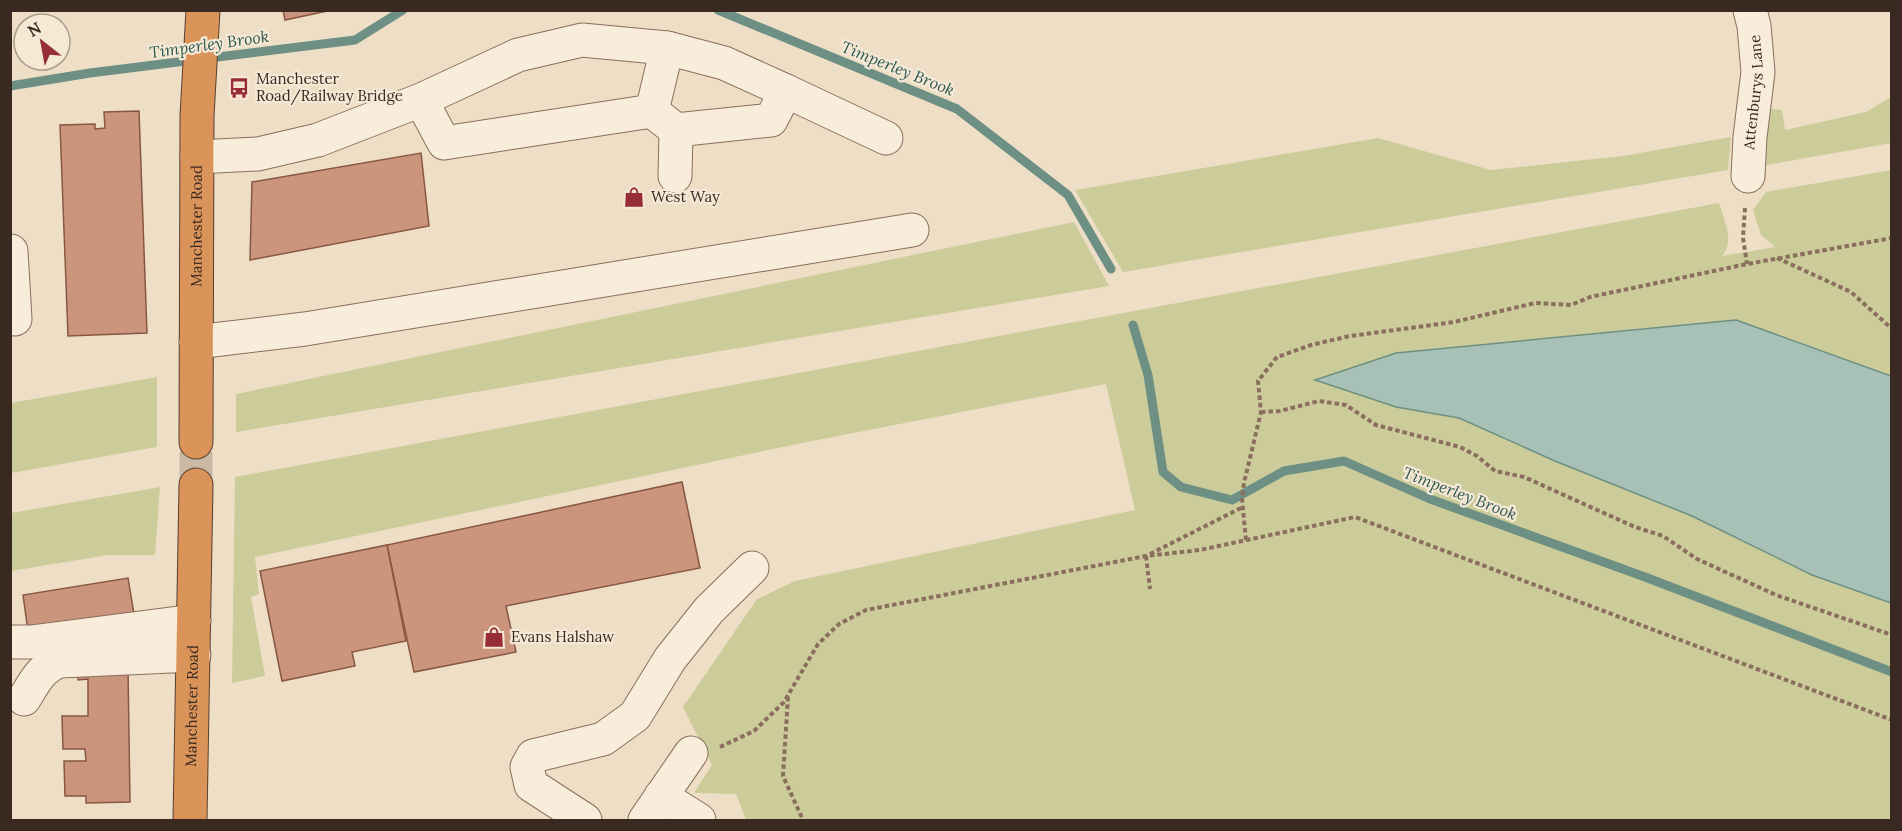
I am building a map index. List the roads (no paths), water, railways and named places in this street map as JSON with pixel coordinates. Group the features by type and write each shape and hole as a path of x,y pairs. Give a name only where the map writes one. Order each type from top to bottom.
{"highway":[{"name":"Manchester Road","path":"196,442 197,116 203,10"},
{"name":"Manchester Road","path":"190,820 196,485"}],"street":[{"name":"Attenburys Lane","path":"1748,176 1758,72 1754,26 1750,10"},
{"path":"197,157 258,154 318,140 421,100 518,55 582,40 667,48 724,63 886,138"},
{"path":"667,48 664,121 675,177"},
{"path":"421,100 444,143 664,121 771,120 786,91"},
{"path":"196,342 305,329 912,230"},
{"path":"11,251 15,319"},
{"path":"585,820 531,785 526,767 534,756 603,739 635,716 670,658 709,610 752,568"},
{"path":"10,642 31,642 194,621"},
{"path":"24,699 49,664 60,661 194,655"},
{"path":"691,753 653,808 699,820"}],"waterway":[{"name":"Timperley Brook","path":"10,86 90,73 355,40 403,10"},
{"name":"Timperley Brook","path":"718,10 957,109 1068,195 1111,269"},
{"name":"Timperley Brook","path":"1133,325 1148,375 1163,472 1181,487 1232,500 1284,471 1344,461 1430,499 1645,577 1892,672"}],"tunnel":[{"path":"196,442 196,485"}],"place":[{"name":"Manchester Road/Railway Bridge","path":"239,88"},
{"name":"West Way","path":"634,197"},
{"name":"Evans Halshaw","path":"494,637"}]}
